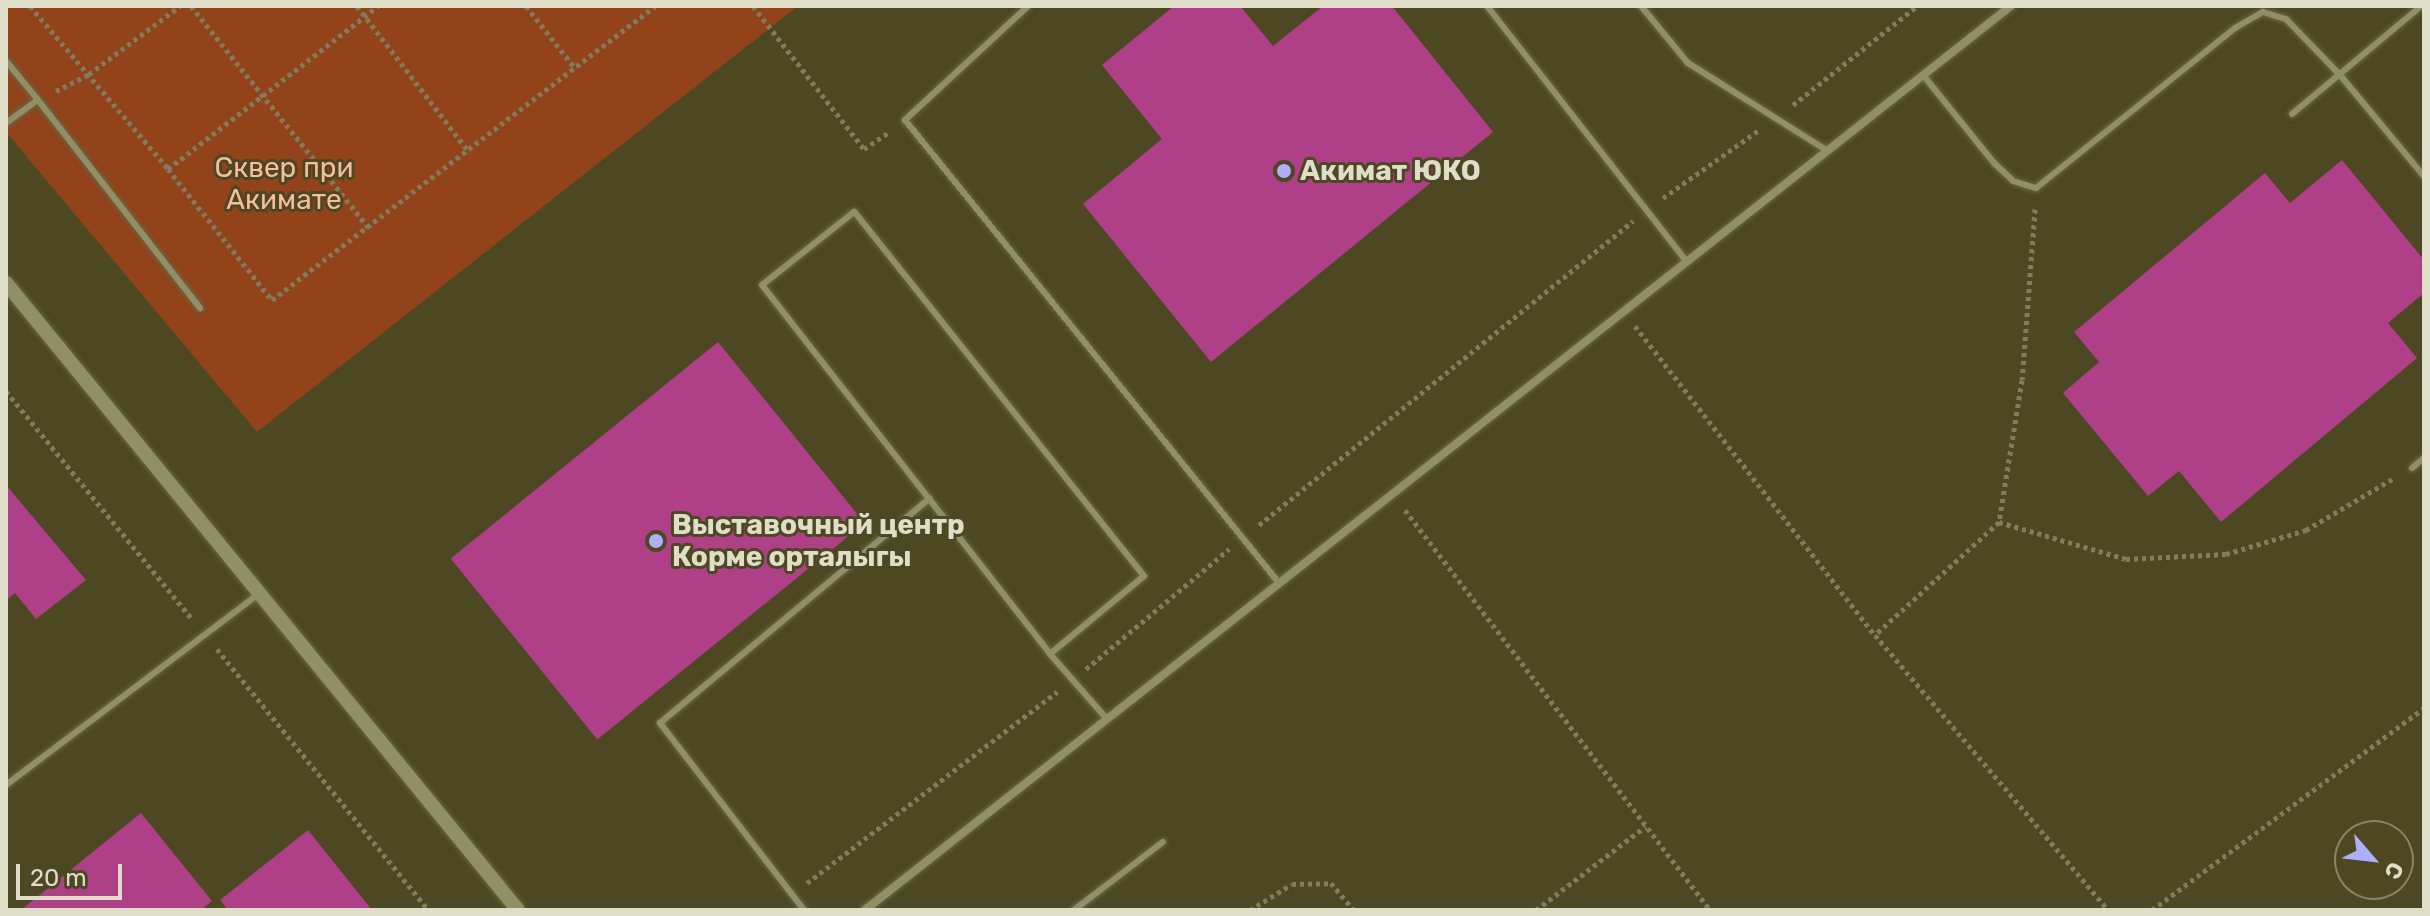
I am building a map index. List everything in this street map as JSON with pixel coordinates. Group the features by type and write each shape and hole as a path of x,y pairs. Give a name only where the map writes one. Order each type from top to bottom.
{"street":[{"path":"865,910 2011,6"},
{"path":"6,283 518,910"}],"lane":[{"path":"1028,6 905,120 1279,583"},
{"path":"1487,6 1687,262"},
{"path":"1641,6 1688,63 1828,151"},
{"path":"2292,114 2421,6"},
{"path":"1923,75 1994,163 2013,181 2036,188 2235,28 2263,12 2286,19 2340,75 2424,176"},
{"path":"6,61 200,308"},
{"path":"6,123 38,100"},
{"path":"1050,654 1144,576 854,212 762,285 1050,654 1107,719"},
{"path":"2412,468 2424,458"},
{"path":"804,910 660,723 930,498"},
{"path":"6,785 261,592"},
{"path":"1074,910 1163,842"}],"path":[{"path":"30,6 168,169 272,300 469,152 655,6"},
{"path":"38,100 89,74 180,6"},
{"path":"191,6 369,228"},
{"path":"357,6 469,152"},
{"path":"168,169 378,6"},
{"path":"526,6 575,68"},
{"path":"753,6 864,149 905,120"},
{"path":"792,894 1073,680 1242,538 1646,210 1776,119 1917,6"},
{"path":"1875,635 1999,522 2022,380 2036,188"},
{"path":"1624,311 1875,635 2108,910"},
{"path":"1999,522 2126,559 2226,554 2306,530 2412,468"},
{"path":"1392,494 1710,910"},
{"path":"2152,910 2424,708"},
{"path":"1536,910 1646,826"},
{"path":"1250,910 1292,884 1331,883 1354,910"}],"green space":[{"name":"Сквер при Акимате","path":"6,6 798,6 257,432 6,132"}],"building":[{"name":"Акимат ЮКО","path":"1174,6 1240,6 1273,46 1323,6 1392,6 1493,132 1211,362 1083,204 1162,139 1102,65"},
{"path":"2342,160 2424,260 2424,293 2388,323 2417,358 2221,522 2179,471 2148,496 2063,393 2099,362 2074,332 2265,173 2290,203"},
{"name":"Выставочный центр Корме орталыгы","path":"718,342 865,523 597,740 451,558"},
{"path":"6,485 86,580 36,619 15,593 8,599 6,596"},
{"path":"141,813 212,901 201,910 21,910"},
{"path":"308,830 372,910 228,910 220,900"}],"place":[{"name":"Акимат ЮКО","path":"1284,171"},
{"name":"Выставочный центр Корме орталыгы","path":"656,541"}]}
